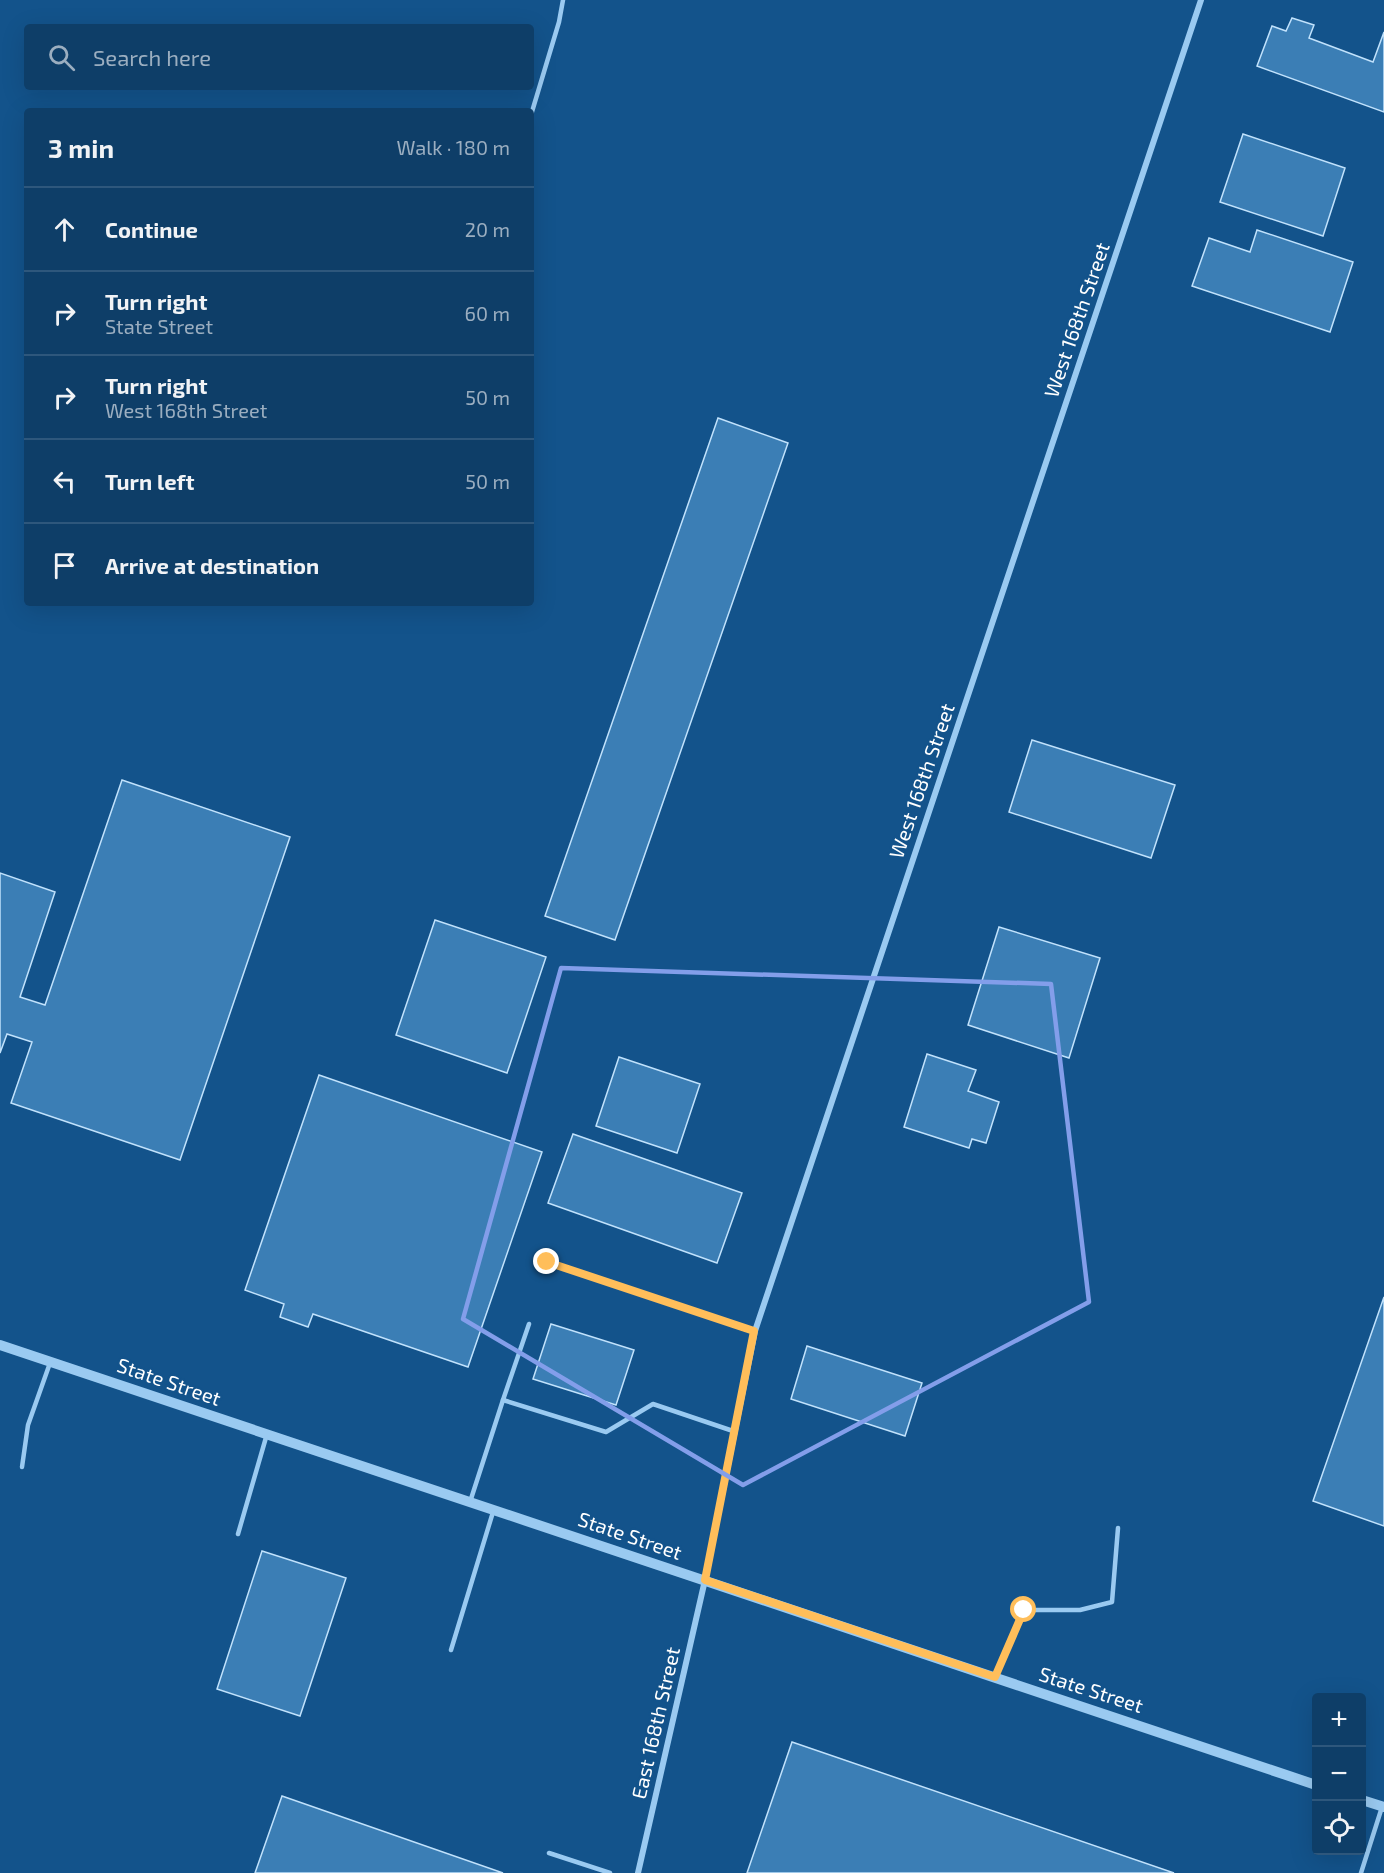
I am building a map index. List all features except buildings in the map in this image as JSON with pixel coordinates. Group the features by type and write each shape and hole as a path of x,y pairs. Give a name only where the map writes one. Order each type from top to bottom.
{"street":[{"name":"West 168th Street","path":"705,1580 754,1331 1202,0"},
{"name":"State Street","path":"0,1344 1312,1783"},
{"name":"East 168th Street","path":"638,1873 705,1580"},
{"path":"1365,1801 1383,1807"}],"lane":[{"path":"533,108 559,22 563,0"},
{"path":"547,1262 754,1331"},
{"path":"470,1502 529,1324"},
{"path":"22,1467 28,1425 50,1361"},
{"path":"503,1400 606,1432 653,1404 733,1431"},
{"path":"238,1534 267,1434"},
{"path":"451,1650 493,1509"},
{"path":"995,1677 1024,1610 1080,1610 1112,1602 1118,1528"},
{"path":"1361,1873 1383,1807"},
{"path":"549,1852 610,1873"}],"highlighted area":[{"path":"561,968 1051,984 1089,1302 743,1485 463,1319"}],"route":[{"path":"547,1262 754,1331 705,1580 995,1677 1024,1610"}]}
